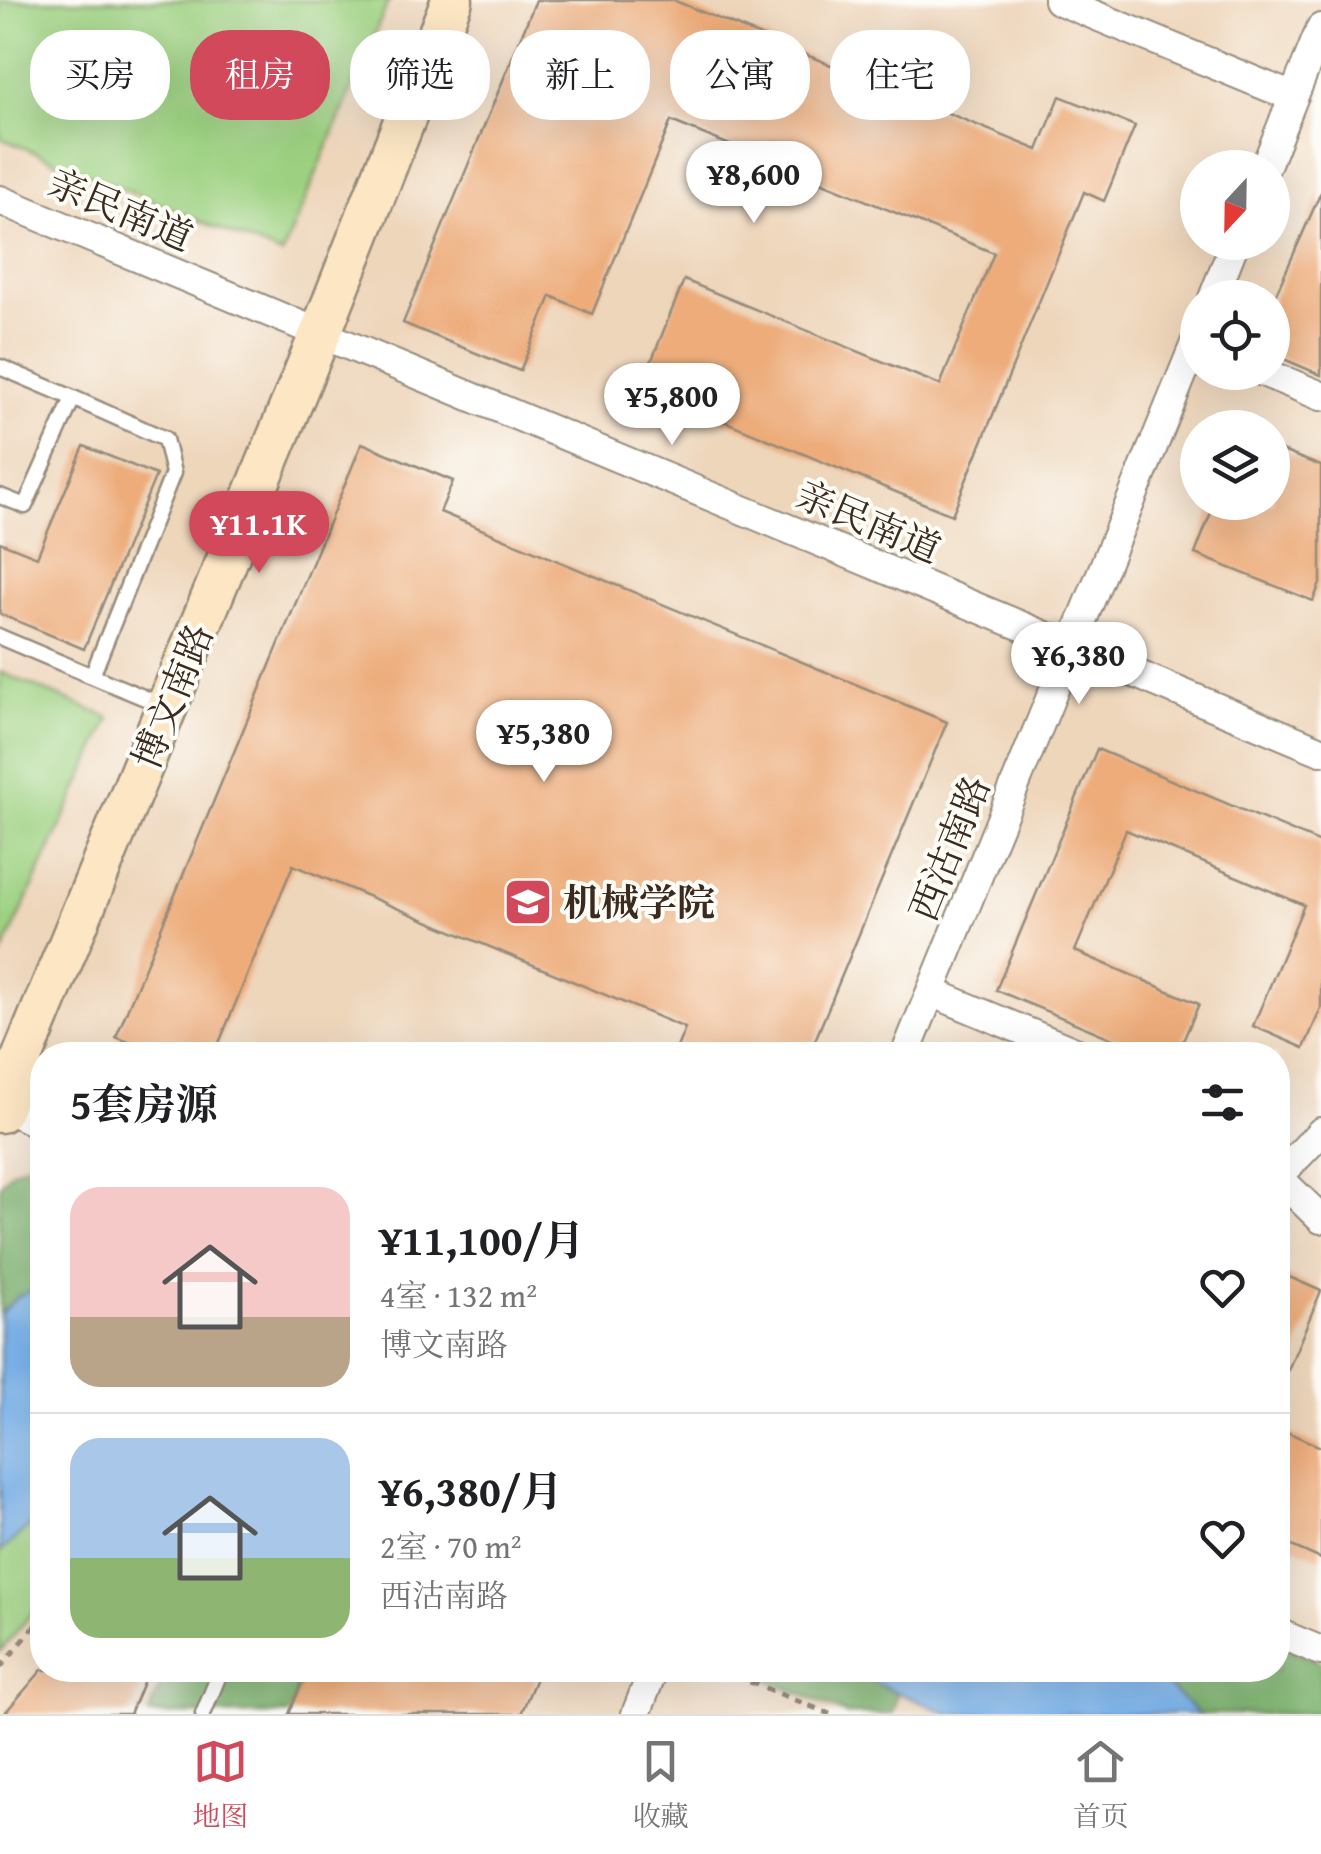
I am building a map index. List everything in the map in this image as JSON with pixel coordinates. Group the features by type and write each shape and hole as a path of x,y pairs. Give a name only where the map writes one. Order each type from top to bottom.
{"street":[{"name":"博文南路","path":"1,1109 168,707 452,0"},
{"path":"1058,0 1293,97"},
{"path":"1272,150 1321,28"},
{"name":"亲民南道","path":"0,200 1321,751"},
{"name":"西沽南路","path":"910,1042 1180,382"},
{"path":"1290,383 1321,396"},
{"path":"931,992 1051,1042"},
{"path":"1,1109 30,1120"},
{"path":"1290,1164 1321,1132"},
{"path":"1290,1189 1321,1219"},
{"path":"1290,1638 1321,1651"},
{"path":"636,1714 649,1682"}],"lane":[{"path":"0,368 165,439 174,473 92,676"},
{"path":"0,496 25,506 73,398"},
{"path":"0,637 168,707"},
{"path":"203,1714 216,1682"}],"path":[{"path":"0,1668 30,1632"},
{"path":"750,1682 830,1714"}],"shaded area":[{"path":"0,0 1321,0 1321,1714 0,1714"}],"green space":[{"path":"0,0 389,0 376,30 350,30 350,93 282,255 0,138"},
{"path":"0,672 110,718 0,959"},
{"path":"30,1163 30,1291 17,1297 0,1314 0,1185 13,1170"},
{"path":"30,1526 30,1616 0,1652 0,1552"},
{"path":"1290,1649 1321,1662 1321,1714 1199,1714 1163,1682 1290,1682"},
{"path":"162,1682 302,1682 289,1714 149,1714"},
{"path":"774,1682 874,1682 897,1693 893,1714 846,1714"}],"water":[{"path":"30,1291 30,1526 0,1552 0,1314 17,1297"},
{"path":"1163,1682 1199,1714 949,1714 875,1683"}],"building":[{"path":"536,0 673,0 746,30 670,30 670,120 810,120 810,56 830,65 830,120 965,120 1038,150 1060,96 1135,126 1104,201 1084,192 952,515 641,387 684,280 940,385 994,253 671,121 592,314 551,296 520,371 403,323 487,120 490,120 510,63 510,120 650,120 650,30 524,30"},
{"path":"1321,192 1321,375 1290,362 1290,280 1282,280"},
{"path":"362,443 453,481 440,512 947,722 814,1042 679,1042 685,1028 293,865 219,1042 128,1042 116,1037"},
{"path":"84,446 156,475 84,649 0,614 0,542 37,557"},
{"path":"1290,454 1321,466 1321,581 1313,601 1195,554 1208,520 1290,520"},
{"path":"1097,749 1321,843 1321,1008 1304,1048 1253,1026 1304,905 1126,830 1075,951 1199,1004 1183,1042 1120,1042 996,990"},
{"path":"1290,1277 1321,1291 1290,1365"},
{"path":"1290,1433 1321,1447 1321,1559 1290,1545"},
{"path":"32,1682 143,1682 130,1714 4,1714"},
{"path":"302,1682 534,1682 521,1714 289,1714"}],"place":[{"name":"机械学院","path":"528,902"}]}
